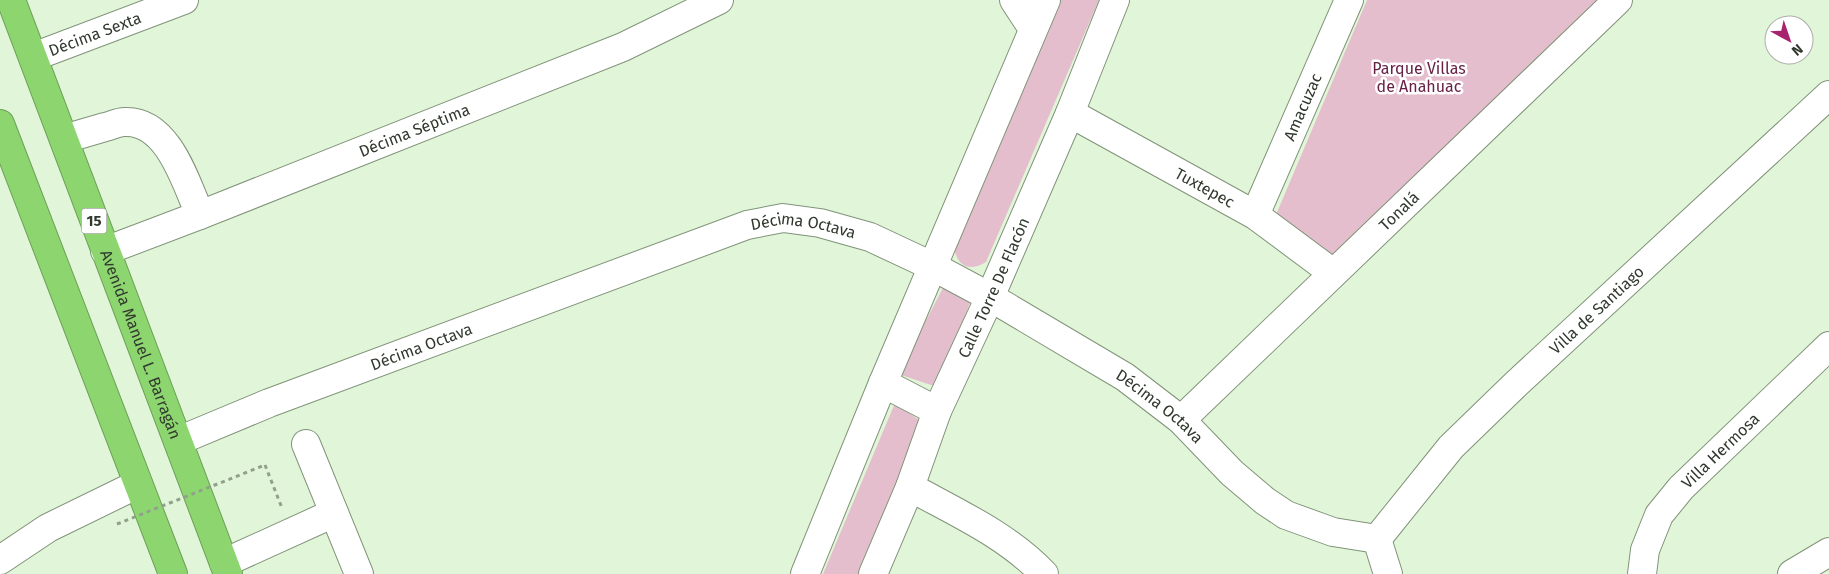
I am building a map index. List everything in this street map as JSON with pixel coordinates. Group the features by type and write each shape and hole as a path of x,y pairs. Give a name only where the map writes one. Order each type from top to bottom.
{"highway":[{"name":"Avenida Manuel L. Barragán","path":"11,0 226,569"},
{"path":"0,124 173,574"}],"street":[{"name":"Décima Sexta","path":"33,57 184,0"},
{"name":"Décima Séptima","path":"105,251 200,215 622,46 719,0"},
{"path":"1014,0 1033,29"},
{"path":"805,574 932,266 1046,0"},
{"name":"Calle Torre De Flacón","path":"872,574 910,487 937,411 990,297 1070,112 1115,0"},
{"name":"Amacuzac","path":"1255,215 1349,0"},
{"name":"Tonalá","path":"1180,420 1618,0"},
{"name":"Villa de Santiago","path":"1378,539 1451,447 1516,384 1829,95"},
{"name":"Tuxtepec","path":"1070,112 1255,215 1332,273"},
{"path":"64,139 123,122 141,124 155,132 167,145 176,159 200,215"},
{"name":"Décima Octava","path":"178,441 269,404 747,225 784,218 820,223 870,236 990,297 1125,377 1180,420 1232,473 1265,501 1286,515 1333,532 1378,539"},
{"name":"Villa Hermosa","path":"1642,574 1645,550 1659,515 1681,488 1829,346"},
{"path":"883,383 937,411"},
{"path":"306,444 359,574"},
{"path":"0,560 48,528 138,484"},
{"path":"910,487 990,531 1020,551 1044,574"},
{"path":"226,569 334,513"},
{"path":"1378,539 1388,574"},
{"path":"1792,574 1829,552"}],"path":[{"path":"116,524 265,465 285,516"}],"green space":[{"path":"1059,0 1099,0 986,262 975,267 965,266 958,259 954,247"},
{"name":"Parque Villas de Anahuac","path":"1367,0 1615,0 1338,260 1275,217"},
{"path":"945,284 970,302 940,388 898,374"},
{"path":"895,403 926,425 863,574 823,574"}]}
